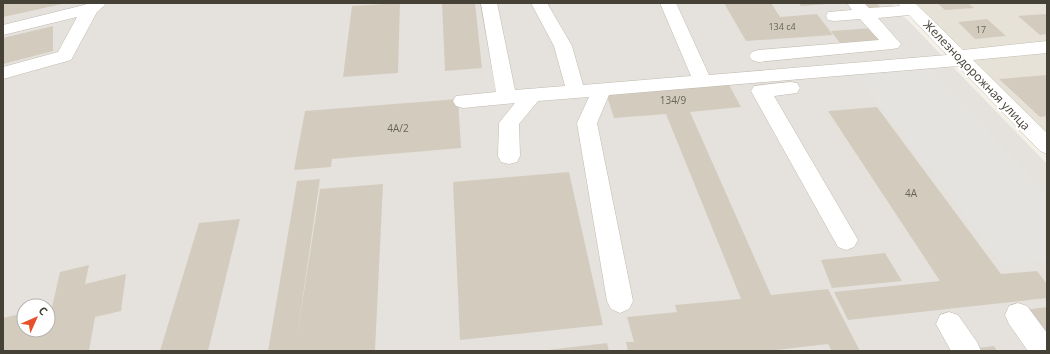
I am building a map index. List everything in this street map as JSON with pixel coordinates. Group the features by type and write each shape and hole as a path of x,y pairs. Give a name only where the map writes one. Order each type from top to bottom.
{"street":[{"path":"489,3 507,98"},
{"path":"539,3 562,46 576,92"},
{"path":"668,3 703,81"},
{"path":"3,30 95,6"},
{"path":"3,73 65,56 95,6"},
{"path":"834,16 860,8 910,6"},
{"name":"Железнодорожная улица","path":"910,6 1047,146"},
{"path":"758,56 892,44 860,8"},
{"path":"846,240 761,91 965,63 1047,47"},
{"path":"464,101 703,81 965,63"},
{"path":"602,90 587,123 620,301"},
{"path":"509,156 509,123 533,95"},
{"path":"1018,315 1044,351"},
{"path":"949,324 967,351"}],"shaded area":[{"path":"3,3 891,3 1047,164 1047,351 3,351"},
{"path":"908,3 1047,3 1047,143"},
{"path":"929,66 1047,195 1047,260 1004,266 854,72"}],"building":[{"path":"3,3 62,3 62,4 3,17"},
{"path":"400,3 398,73 343,77 352,6"},
{"path":"442,3 475,3 482,68 445,71"},
{"path":"724,3 771,3 780,17 817,14 833,35 746,41"},
{"path":"799,3 826,3 827,4 801,6"},
{"path":"864,3 877,3 881,8 869,9"},
{"path":"937,3 968,3 974,8 945,10"},
{"path":"1045,14 1047,16 1047,34 1040,35 1018,16"},
{"path":"987,19 1006,36 975,39 958,22"},
{"path":"53,26 53,51 3,64 3,38"},
{"path":"873,28 883,40 840,43 831,31"},
{"path":"1047,75 1047,116 1040,117 999,79"},
{"path":"728,83 741,107 690,112 771,295 828,289 860,351 832,351 828,344 767,351 628,351 626,342 634,342 627,317 677,312 675,305 741,299 666,114 614,118 606,93"},
{"path":"458,99 461,148 332,159 331,167 294,170 305,111"},
{"path":"877,107 1001,274 1037,271 1047,284 1047,298 848,320 834,292 940,281 828,111"},
{"path":"569,172 603,325 460,340 453,182"},
{"path":"320,179 297,336 320,189 383,184 375,351 268,351 297,181"},
{"path":"240,219 208,351 160,351 199,223"},
{"path":"885,253 902,281 832,288 821,260"},
{"path":"89,265 85,284 126,274 121,311 95,317 89,351 3,351 3,318 16,315 16,338 56,338 56,298 54,298 60,272"},
{"path":"1047,307 1047,341 1024,310"},
{"path":"607,343 609,351 548,350"},
{"path":"994,346 997,351 970,351 969,349"}]}
